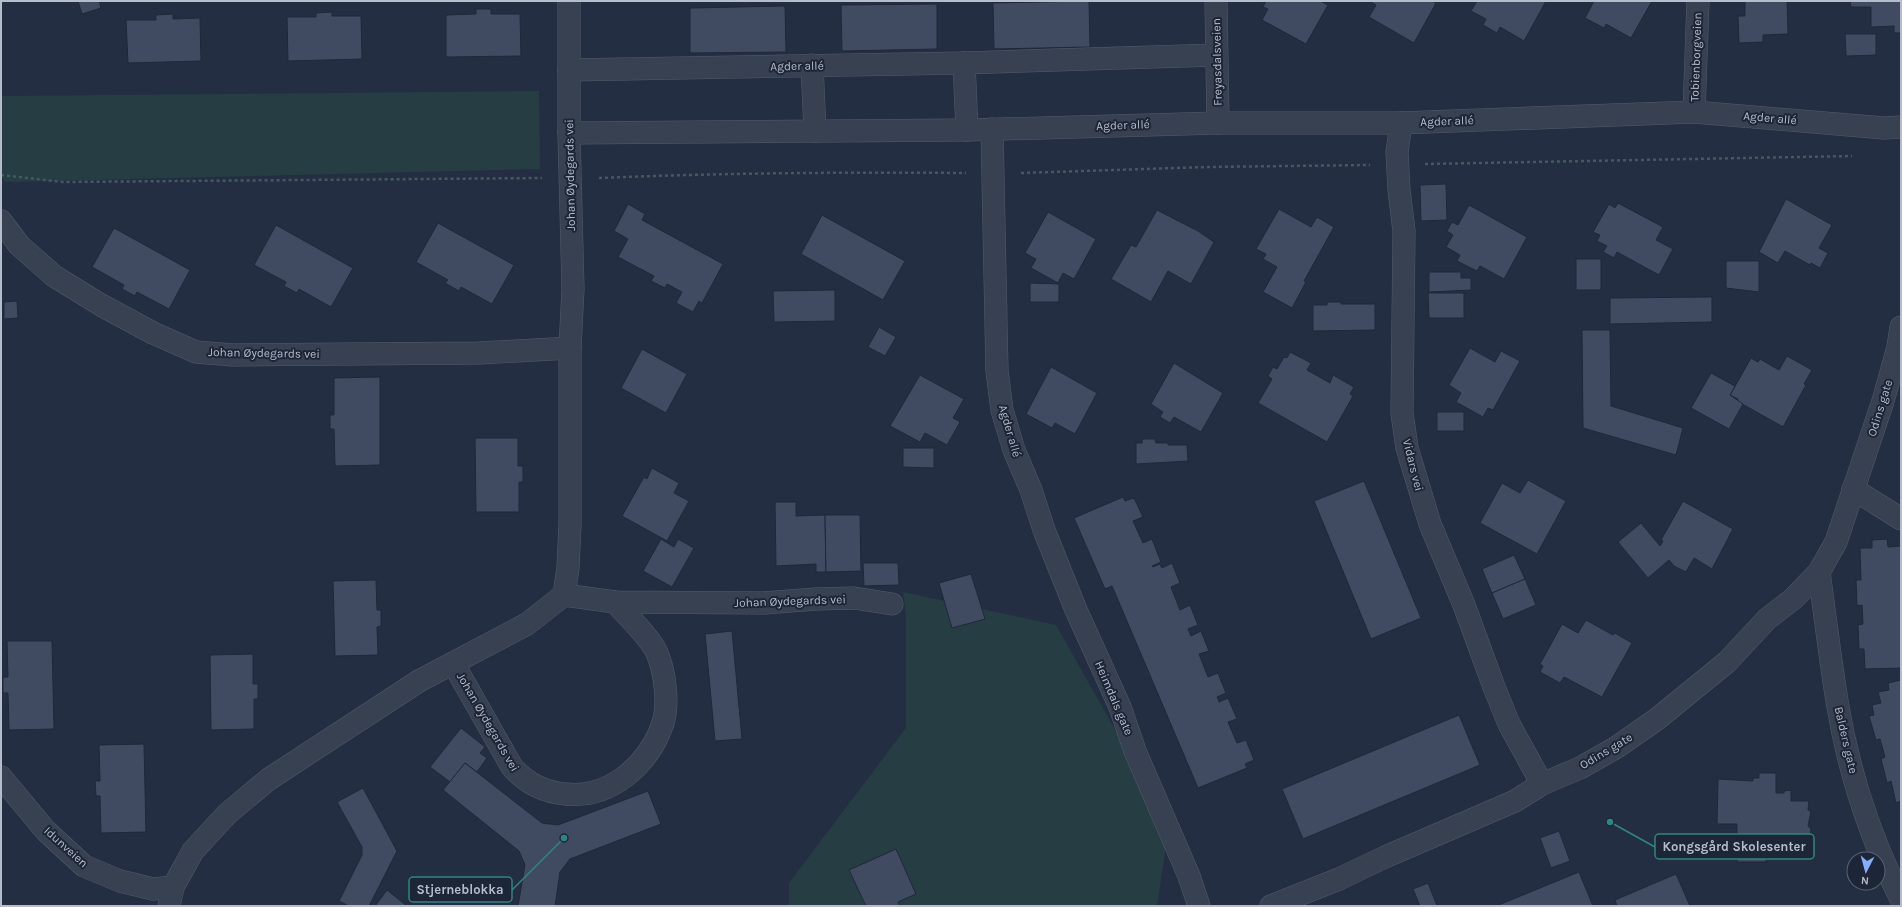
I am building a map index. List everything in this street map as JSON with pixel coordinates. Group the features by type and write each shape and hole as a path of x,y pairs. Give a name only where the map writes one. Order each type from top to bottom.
{"street":[{"name":"Johan Øydegards vei","path":"171,897 193,851 227,814 269,779 419,681 527,624 564,595 568,568 570,526 570,348 573,289 569,133 570,1"},
{"name":"Freyasdalsveien","path":"1216,1 1218,123"},
{"name":"Tobienborgveien","path":"1694,112 1698,1"},
{"name":"Agder allé","path":"569,70 964,63 1216,55"},
{"path":"964,63 967,130"},
{"path":"812,65 815,131"},
{"name":"Agder allé","path":"569,133 967,130 1218,123 1401,123 1694,112 1884,128 1901,127"},
{"name":"Vidars vei","path":"1401,123 1397,152 1399,190 1404,231 1401,364 1402,413 1408,448 1430,524 1464,605 1509,724 1542,784"},
{"name":"Agder allé","path":"992,129 997,372 1002,410 1014,450 1031,490"},
{"name":"Johan Øydegards vei","path":"1,221 20,246 54,276 101,306 153,333 196,352 232,355 463,353 570,348"},
{"name":"Odins gate","path":"1271,906 1339,879 1385,857 1515,801 1542,784 1580,768 1611,751 1656,719 1727,662 1767,619 1793,599 1819,572 1836,542 1883,401 1898,348 1901,327"},
{"path":"1854,489 1901,519"},
{"name":"Heimdals gate","path":"1031,490 1044,530 1076,610 1120,707 1135,751 1189,876 1199,906"},
{"name":"Balders gate","path":"1819,572 1837,702 1846,749 1859,797 1874,839 1901,900"},
{"name":"Johan Øydegards vei","path":"564,595 615,602 764,603 854,598 892,604"},
{"name":"Johan Øydegards vei","path":"453,663 512,767 522,778 546,791 556,793 572,795 604,789 636,769 651,749 663,722 666,702 662,667 657,652 647,637 615,602"},
{"name":"Idunveien","path":"1,777 46,831 84,866 120,881 153,889 171,897"}],"path":[{"path":"1,175 63,182 534,177 570,179 683,175 868,173 992,174 1206,167 1398,165 1857,156"}],"green space":[{"path":"539,91 540,169 6,182 1,177 1,96"},
{"path":"903,592 1056,625 1169,825 1157,906 789,906 789,883 906,728 906,617"}],"building":[{"path":"78,1 99,1 101,8 82,14"},
{"path":"1089,1 1090,47 994,49 993,3"},
{"path":"1266,1 1320,1 1328,5 1306,44 1262,20 1268,9 1263,7"},
{"path":"1432,1 1436,3 1414,43 1369,17 1376,5 1371,2"},
{"path":"1477,1 1546,1 1524,41 1500,27 1497,33 1483,25 1486,19 1471,11"},
{"path":"1594,1 1652,1 1631,38 1606,24 1604,28 1585,18"},
{"path":"1745,1 1787,1 1788,34 1763,35 1763,42 1739,43 1738,16 1745,16"},
{"path":"1850,1 1901,1 1901,33 1894,33 1894,26 1871,27 1871,7 1851,7"},
{"path":"937,4 937,49 842,51 841,5"},
{"path":"785,6 786,52 690,53 690,8"},
{"path":"476,9 491,9 491,14 520,14 521,56 446,57 446,15 476,14"},
{"path":"332,12 332,16 361,16 362,59 288,61 287,17 316,17 316,13"},
{"path":"173,14 173,19 200,18 201,61 128,63 126,20 156,20 156,15"},
{"path":"1845,34 1876,34 1876,55 1846,56"},
{"path":"1446,184 1447,220 1421,221 1420,185"},
{"path":"1786,199 1832,225 1819,248 1828,253 1820,268 1811,263 1810,265 1785,251 1778,263 1759,252"},
{"path":"1618,203 1663,227 1656,240 1673,249 1659,275 1617,252 1614,258 1603,252 1607,246 1597,241 1600,235 1593,232 1609,204 1615,208"},
{"path":"628,204 645,214 642,220 723,264 702,303 699,301 693,312 676,303 682,292 667,284 665,288 651,281 654,276 618,257 628,239 614,231"},
{"path":"1469,205 1527,237 1504,279 1480,266 1477,271 1457,261 1460,255 1446,247 1453,235 1447,231 1452,222 1458,225"},
{"path":"1279,209 1311,227 1317,217 1334,227 1304,281 1306,282 1292,308 1263,292 1277,267 1263,259 1266,254 1256,249"},
{"path":"1157,210 1198,231 1214,242 1191,284 1168,271 1151,302 1111,279 1131,245 1136,247"},
{"path":"1048,212 1096,239 1074,279 1063,273 1058,283 1031,268 1036,259 1025,253"},
{"path":"822,215 905,261 883,300 801,254"},
{"path":"438,223 514,265 492,304 461,287 459,291 445,283 448,280 416,262"},
{"path":"276,225 353,268 331,307 299,289 297,293 284,286 286,282 254,265"},
{"path":"114,228 190,270 169,309 137,292 135,296 122,289 124,285 92,267"},
{"path":"1576,259 1601,259 1601,290 1576,290"},
{"path":"1726,261 1759,261 1759,292 1726,288"},
{"path":"1429,272 1461,272 1461,278 1471,278 1471,290 1429,292"},
{"path":"1030,283 1059,284 1059,302 1030,302"},
{"path":"835,290 835,321 774,322 773,291"},
{"path":"1428,293 1464,293 1464,318 1429,318"},
{"path":"1712,297 1712,322 1610,324 1610,298"},
{"path":"17,301 18,318 4,319 4,302"},
{"path":"1327,302 1341,302 1341,304 1375,304 1375,330 1313,331 1313,305 1327,305"},
{"path":"879,327 896,337 885,356 868,347"},
{"path":"1582,330 1610,330 1611,406 1683,428 1676,455 1583,428"},
{"path":"1470,348 1495,362 1501,351 1520,361 1493,410 1488,408 1483,417 1456,402 1461,393 1449,385"},
{"path":"642,349 687,374 666,413 621,388"},
{"path":"1290,352 1311,363 1307,370 1330,383 1333,375 1354,387 1350,394 1353,396 1327,442 1258,403 1272,379 1268,376 1273,367 1277,369 1284,357 1287,358"},
{"path":"1787,356 1812,370 1804,384 1806,385 1783,427 1737,401 1738,399 1730,395 1751,358 1758,362 1760,359 1779,370"},
{"path":"1174,363 1223,393 1201,432 1174,417 1170,423 1160,417 1163,412 1151,404"},
{"path":"1051,367 1097,393 1075,434 1055,423 1052,428 1026,414"},
{"path":"1711,373 1735,386 1730,395 1743,404 1729,429 1691,408"},
{"path":"920,375 964,399 953,418 960,422 947,445 925,433 920,442 890,426"},
{"path":"380,377 380,465 335,466 334,429 330,429 330,415 334,415 334,378"},
{"path":"1437,412 1464,412 1464,431 1437,431"},
{"path":"475,438 518,438 518,466 523,466 523,482 519,482 519,512 476,512"},
{"path":"1142,439 1155,439 1156,443 1168,443 1168,445 1187,445 1188,461 1136,464 1136,443 1142,443"},
{"path":"903,448 934,448 934,468 903,467"},
{"path":"652,468 679,483 674,493 689,501 667,541 622,516 644,477 647,479"},
{"path":"1528,480 1566,501 1537,554 1480,523 1502,483 1520,493"},
{"path":"1364,481 1421,618 1371,639 1314,501"},
{"path":"1123,497 1125,501 1134,498 1143,517 1133,521 1143,543 1152,539 1161,562 1152,566 1153,567 1160,564 1162,568 1172,563 1180,583 1171,587 1180,610 1190,605 1198,625 1188,629 1191,636 1201,631 1209,651 1199,654 1208,677 1218,673 1226,693 1217,697 1219,702 1228,698 1237,719 1228,722 1237,743 1246,740 1254,760 1245,764 1247,768 1198,788 1112,586 1105,589 1074,518"},
{"path":"1683,501 1733,529 1712,569 1694,558 1686,572 1674,566 1669,560 1648,578 1618,542 1641,523 1660,546 1663,541 1661,540"},
{"path":"775,502 796,502 796,516 825,515 826,572 816,572 816,564 776,566"},
{"path":"825,515 860,515 861,571 826,572"},
{"path":"661,539 674,547 678,539 694,548 672,587 643,571"},
{"path":"1887,539 1888,547 1901,546 1901,668 1865,669 1864,649 1859,649 1858,625 1863,624 1862,605 1857,606 1856,580 1861,580 1860,548 1872,548 1872,540"},
{"path":"1514,555 1525,579 1492,593 1482,569"},
{"path":"863,563 898,563 899,585 864,586"},
{"path":"971,574 985,619 952,628 939,583"},
{"path":"1525,579 1536,605 1503,619 1492,593"},
{"path":"376,580 377,610 381,610 381,626 377,627 378,655 335,656 333,581"},
{"path":"1586,620 1613,635 1615,633 1632,643 1602,697 1564,677 1560,683 1540,672 1543,666 1540,664 1562,624 1578,633"},
{"path":"732,631 742,739 715,741 705,634"},
{"path":"7,641 52,641 54,729 9,730 8,693 3,693 3,677 8,677"},
{"path":"253,654 253,684 258,684 258,699 254,699 254,729 211,730 210,655"},
{"path":"1901,680 1901,801 1896,803 1891,781 1887,783 1881,759 1885,757 1880,739 1876,740 1869,716 1874,715 1872,705 1881,703 1878,692 1889,690 1888,683"},
{"path":"1459,715 1480,765 1303,839 1282,789"},
{"path":"461,728 485,747 480,753 487,758 477,772 465,763 450,782 430,767"},
{"path":"144,744 146,832 101,833 100,796 96,796 95,781 100,781 99,745"},
{"path":"465,763 542,823 558,825 648,791 661,824 570,859 560,872 555,906 518,906 525,865 519,851 443,790"},
{"path":"1759,773 1776,773 1776,793 1784,793 1784,791 1791,790 1791,801 1809,801 1808,810 1811,811 1808,826 1811,829 1810,836 1808,838 1808,845 1766,844 1766,862 1737,862 1737,824 1717,824 1718,779 1753,781 1753,778 1759,778"},
{"path":"363,788 397,851 369,906 349,906 339,901 362,855 362,847 337,802"},
{"path":"1559,831 1570,861 1551,868 1540,838"},
{"path":"896,849 916,894 898,902 900,906 866,906 849,870"},
{"path":"1579,872 1593,906 1496,906"},
{"path":"1676,874 1690,906 1617,906 1615,900"},
{"path":"1428,883 1437,906 1420,906 1413,889"},
{"path":"387,890 407,906 375,906"}],"place":[{"name":"Kongsgård Skolesenter","path":"1610,822"},
{"name":"Stjerneblokka","path":"564,838"}]}
